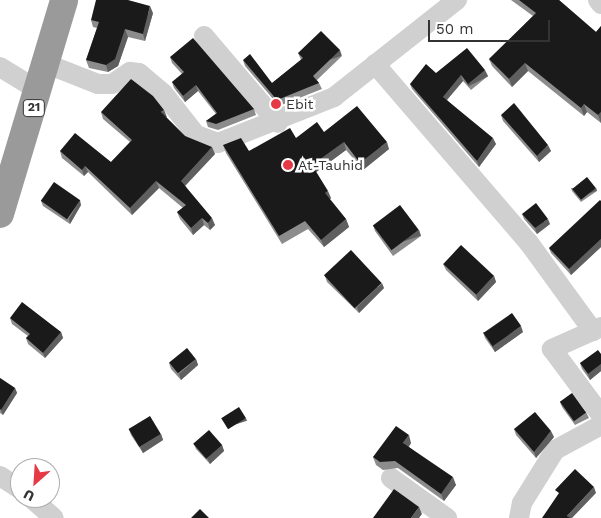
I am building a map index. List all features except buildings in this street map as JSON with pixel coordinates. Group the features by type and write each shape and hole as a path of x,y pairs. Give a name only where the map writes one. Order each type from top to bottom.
{"highway":[{"name":"21","path":"0,214 39,91 64,0"}],"street":[{"path":"47,64 98,84 112,84 130,72 139,73 207,143 236,139 278,123 334,97 457,0"},
{"path":"598,0 601,4"},
{"path":"204,36 278,123"},
{"path":"375,64 529,244 597,329 552,349 601,415"},
{"path":"0,67 39,91"},
{"path":"519,518 522,503 555,450 601,425"},
{"path":"391,478 448,518"},
{"path":"42,508 54,518"}],"place":[{"name":"Ebit","path":"276,104"},
{"name":"At-Tauhid","path":"288,165"}]}
